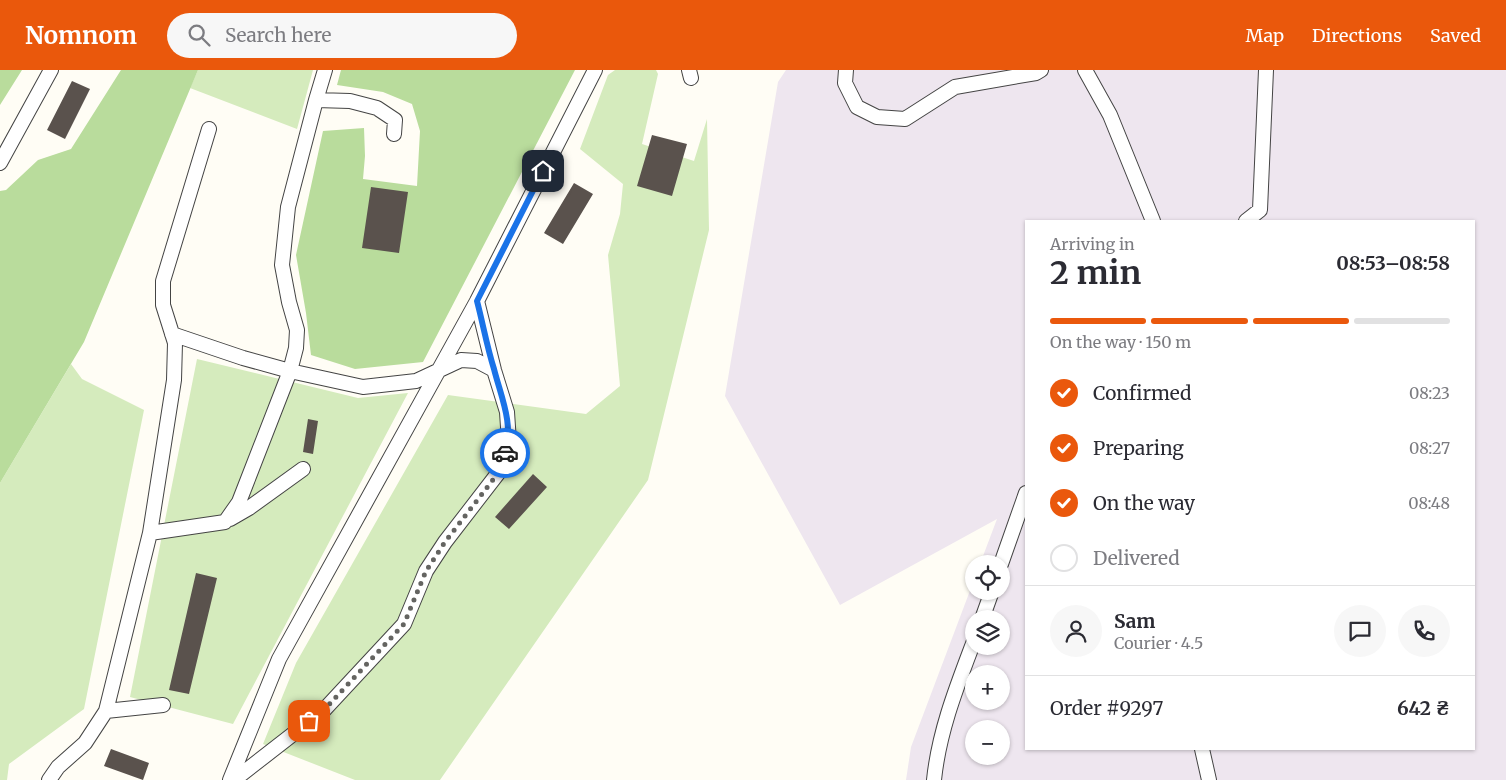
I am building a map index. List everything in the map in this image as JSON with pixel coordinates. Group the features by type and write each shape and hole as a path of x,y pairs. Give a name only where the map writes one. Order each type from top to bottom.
{"lane":[{"path":"0,163 51,70"},
{"path":"225,522 239,502 290,371 296,348 297,330 282,265 288,206 325,70"},
{"path":"232,780 279,659 477,301 595,70"},
{"path":"846,70 845,83 858,107 877,117 905,119 955,87 1036,73 1041,70"},
{"path":"1085,70 1110,115 1153,220"},
{"path":"1260,216 1266,70"},
{"path":"316,100 350,101 376,108 395,120 394,134"},
{"path":"49,780 58,768 85,743 106,711 150,533 174,380 175,343 163,305 163,281 209,129"},
{"path":"232,780 324,710 404,624 426,571 445,542 499,472 508,442 507,412 494,370 477,301"},
{"path":"172,334 243,358 290,371 363,387 416,381 461,360 477,361 494,370"},
{"path":"150,533 225,522 249,508 303,469"},
{"path":"1004,555 1025,496"},
{"path":"934,780 936,758 949,706 969,655"},
{"path":"106,711 163,705"},
{"path":"1202,750 1209,780"}],"shaded area":[{"path":"786,70 1506,70 1506,780 906,780 911,747 966,600 1010,600 1010,555 983,555 997,519 840,605 725,396 778,82"}],"green space":[{"path":"0,70 22,70 0,105"},
{"path":"121,70 198,70 84,342 0,483 0,191 6,190 38,160 71,149"},
{"path":"198,70 313,70 297,129 190,88"},
{"path":"341,70 575,70 423,362 355,369 311,355 296,255 323,131 364,128 365,156 363,179 417,186 420,131 412,104 383,92 337,85"},
{"path":"615,70 656,70 658,74 642,144 694,161 707,119 709,230 648,480 440,780 355,780 263,744 296,663 448,395 586,414 620,386 608,255 620,214 623,184 580,149 608,75"},
{"path":"197,359 358,398 408,393 233,724 130,697"},
{"path":"71,364 82,379 144,410 84,709 9,764 7,780 0,780 0,483"}],"building":[{"path":"72,81 90,89 65,139 47,130"},
{"path":"652,135 687,144 672,196 637,186"},
{"path":"574,183 593,194 563,244 544,233"},
{"path":"371,187 408,192 399,253 362,248"},
{"path":"308,419 318,421 313,454 303,452"},
{"path":"533,474 547,487 509,529 495,517"},
{"path":"196,573 217,578 189,694 169,690"},
{"path":"111,749 149,763 143,780 104,766"}],"way so far":[{"path":"309,721 324,710 404,624 426,571 445,542 499,472 505,453"}],"route":[{"path":"505,453 508,442 507,412 494,370 477,301 543,171"}]}
